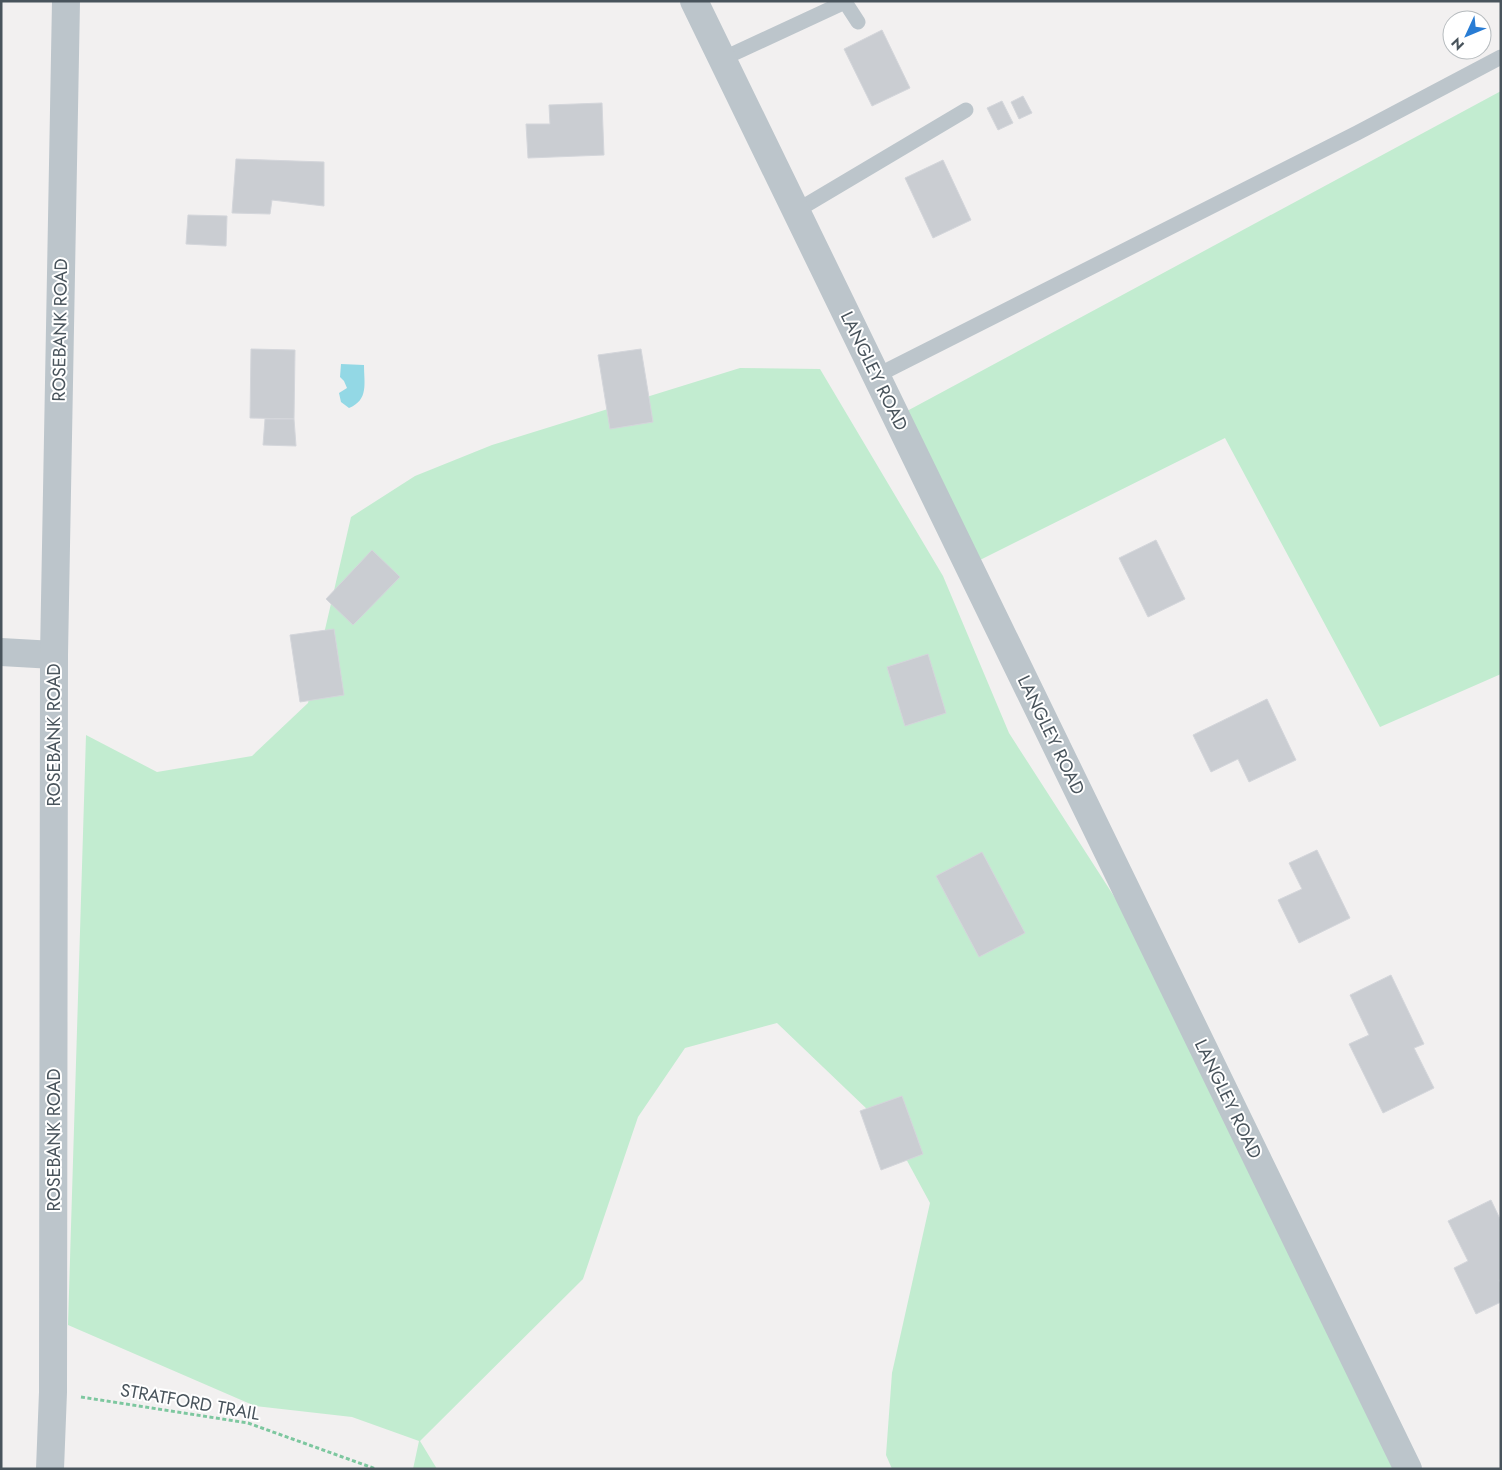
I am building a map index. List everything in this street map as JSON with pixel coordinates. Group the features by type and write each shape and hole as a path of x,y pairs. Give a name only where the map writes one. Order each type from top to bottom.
{"street":[{"name":"ROSEBANK ROAD","path":"50,1469 53,1392 54,654 66,1"},
{"name":"LANGLEY ROAD","path":"694,1 1408,1469"},
{"path":"1,652 54,654"}],"lane":[{"path":"722,59 845,2 858,22"},
{"path":"876,376 1357,133 1501,57"},
{"path":"796,211 966,110"}],"path":[{"name":"STRATFORD TRAIL","path":"53,1392 248,1423 376,1469"}],"green space":[{"path":"1501,91 1501,674 1380,727 1225,438 974,563 894,418"},
{"path":"740,368 820,369 943,576 1009,733 1182,1002 1397,1469 892,1469 886,1455 892,1373 930,1203 892,1133 777,1023 685,1048 638,1117 583,1279 420,1441 437,1469 413,1469 419,1441 352,1417 255,1406 68,1325 86,735 157,772 252,756 308,703 351,517 415,476 492,445"}],"water":[{"path":"341,364 364,365 365,384 363,396 355,405 349,408 341,402 339,393 347,388 340,377"}],"building":[{"path":"882,30 910,88 872,106 844,49"},
{"path":"1023,96 1032,113 1019,119 1011,102"},
{"path":"1002,101 1013,123 998,130 987,108"},
{"path":"602,103 604,155 528,158 526,124 550,124 549,105"},
{"path":"236,159 324,162 324,206 272,200 270,214 232,213"},
{"path":"943,160 971,220 933,238 905,178"},
{"path":"188,215 227,216 226,246 186,244"},
{"path":"251,349 295,350 294,419 250,418"},
{"path":"641,349 653,422 610,429 598,355"},
{"path":"265,419 294,419 296,446 263,445"},
{"path":"1156,540 1185,599 1148,617 1119,558"},
{"path":"372,550 400,577 353,625 326,599"},
{"path":"334,629 344,695 300,702 290,635"},
{"path":"928,654 946,713 905,726 887,667"},
{"path":"1267,699 1296,760 1249,782 1238,759 1211,772 1193,735"},
{"path":"1317,850 1350,918 1299,943 1278,900 1302,889 1289,863"},
{"path":"982,852 1025,933 979,957 936,876"},
{"path":"1391,975 1424,1044 1414,1048 1434,1088 1383,1113 1349,1044 1369,1035 1350,995"},
{"path":"902,1096 923,1154 881,1170 860,1111"},
{"path":"1491,1200 1501,1221 1501,1280 1499,1280 1501,1284 1501,1302 1476,1314 1454,1268 1468,1261 1448,1221"}]}
